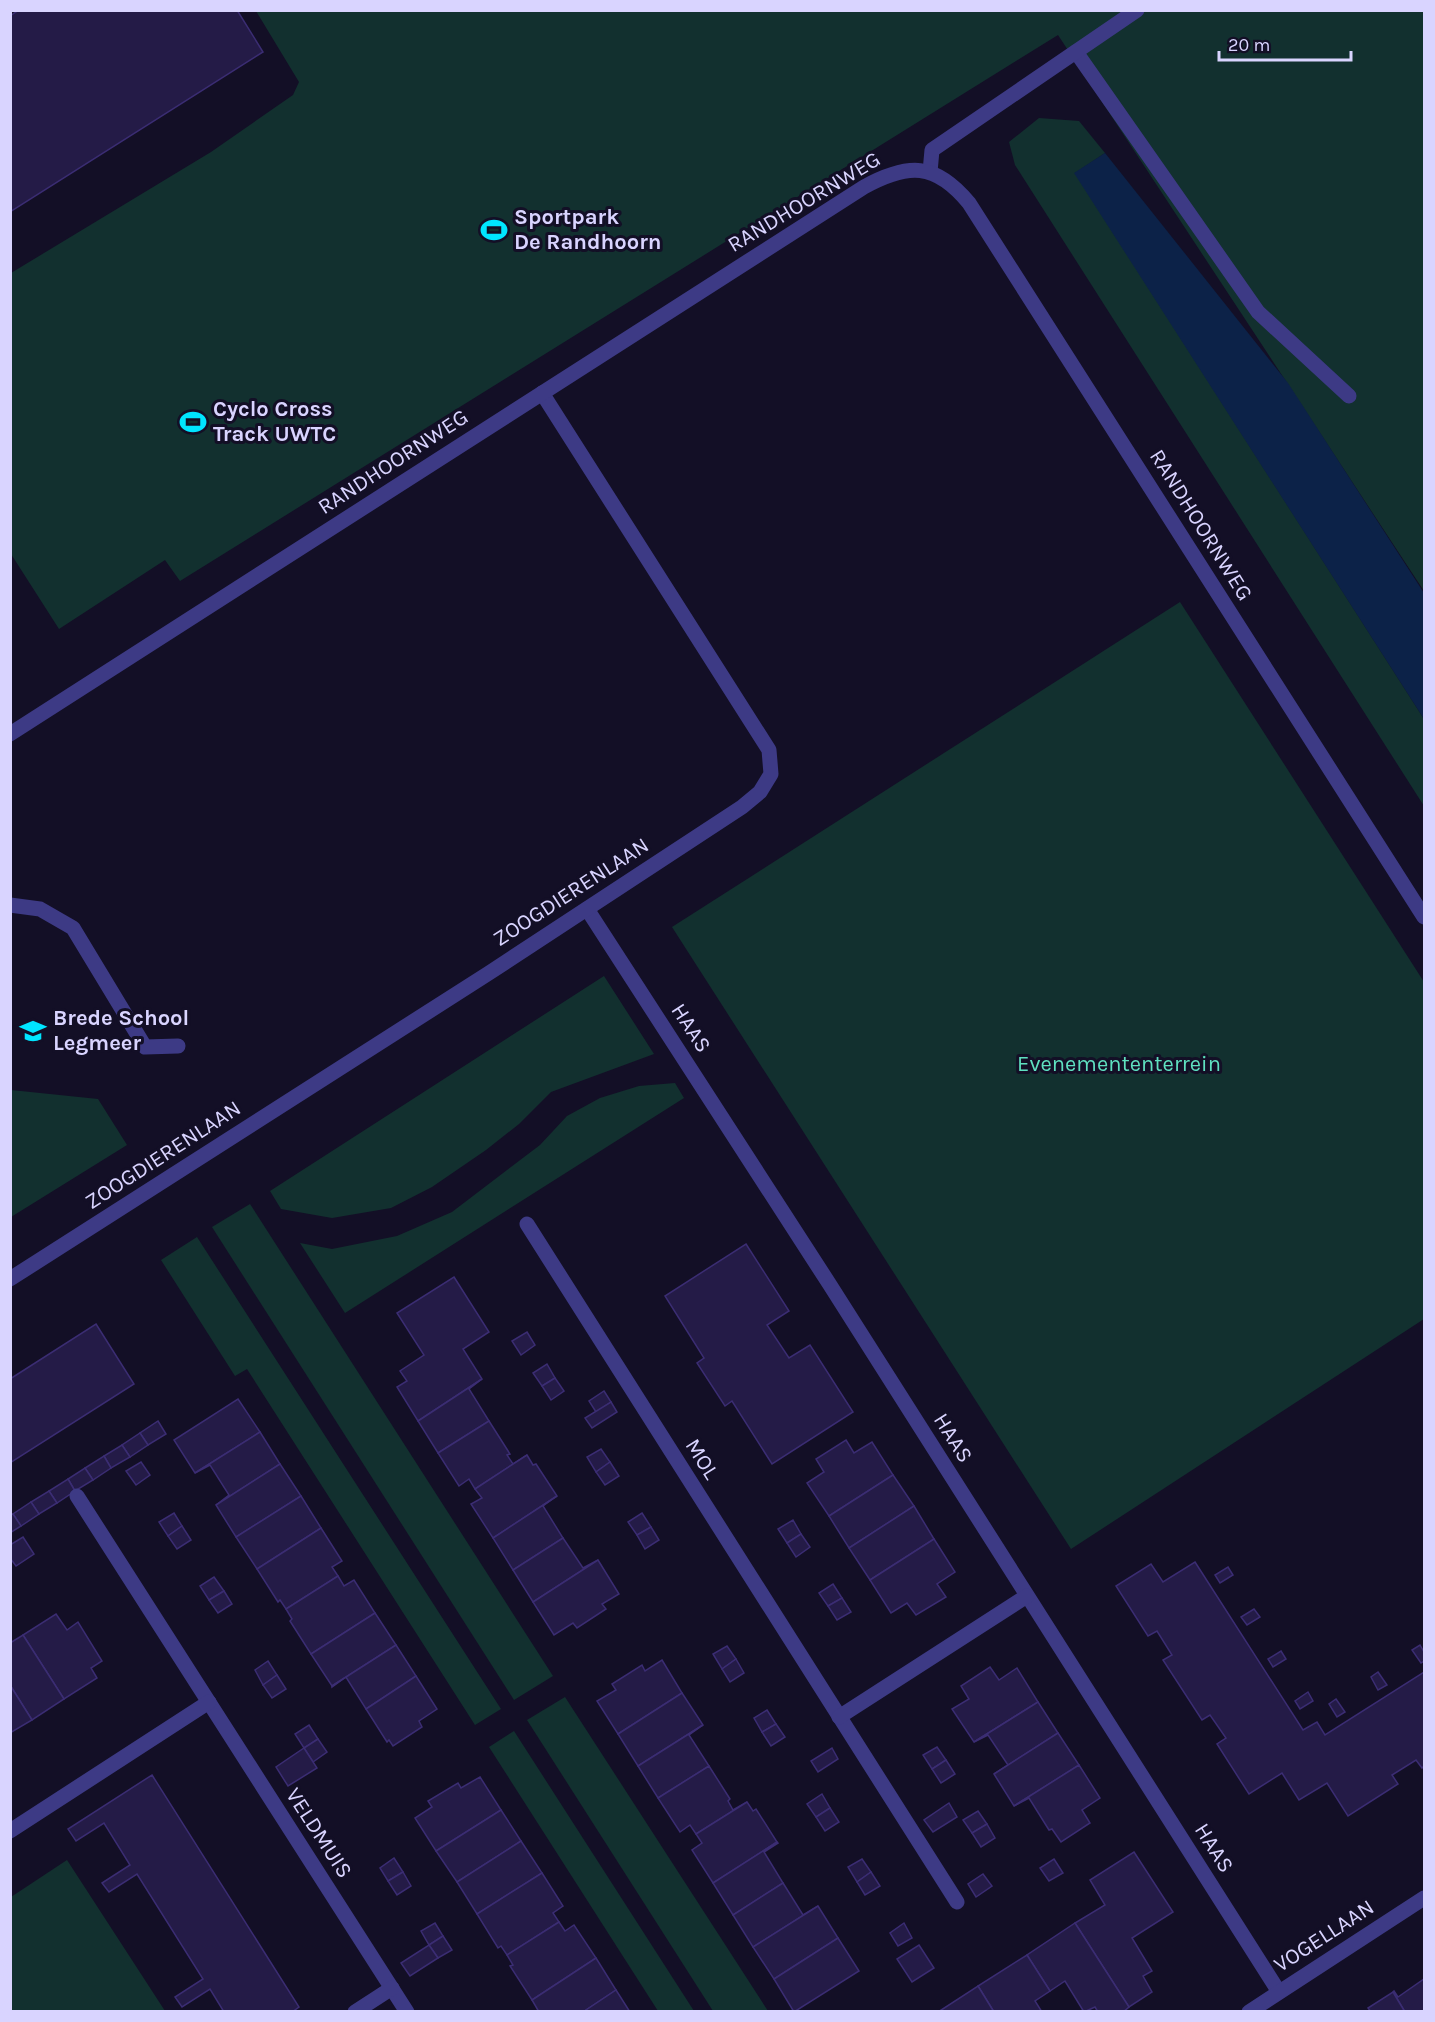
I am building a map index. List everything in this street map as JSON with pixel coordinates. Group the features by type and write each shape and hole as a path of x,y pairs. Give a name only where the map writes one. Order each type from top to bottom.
{"street":[{"path":"930,172 932,150 1137,10"},
{"path":"1076,52 1258,312 1349,396"},
{"name":"RANDHOORNWEG","path":"10,734 864,187 893,173 930,172 954,185 969,203 1425,917"},
{"name":"ZOOGDIERENLAAN","path":"10,1279 742,807 760,792 771,774 769,750 542,393"},
{"path":"10,905 40,909 74,928 145,1047 178,1046"},
{"name":"HAAS","path":"587,909 1279,1992"},
{"name":"MOL","path":"526,1224 957,1902"},
{"name":"VELDMUIS","path":"77,1497 407,2012"},
{"path":"839,1717 1027,1596"},
{"path":"10,1831 209,1702"},
{"name":"VOGELLAAN","path":"1249,2012 1425,1899"},
{"path":"355,2012 392,1988"}],"green space":[{"name":"Sportpark De Randhoorn","path":"256,11 1424,11 1424,591 1058,35 180,581 165,560 59,629 11,554 11,273 211,152 293,95 299,82"},
{"path":"1039,118 1079,121 1105,153 1075,173 1424,719 1424,806 1015,165 1009,142"},
{"name":"Evenemententerrein","path":"1180,602 1424,982 1424,1319 1071,1549 672,927"},
{"path":"604,976 654,1054 551,1092 519,1124 486,1150 432,1187 391,1208 332,1218 281,1209 270,1191"},
{"path":"675,1083 684,1098 345,1313 300,1243 332,1249 397,1236 452,1212 540,1145 567,1116 600,1098 639,1086"},
{"path":"11,1090 98,1099 127,1145 11,1217"},
{"path":"250,1204 553,1676 514,1700 212,1227"},
{"path":"197,1237 501,1709 475,1725 247,1369 235,1376 161,1260"},
{"path":"565,1697 768,2011 713,2011 527,1720"},
{"path":"514,1731 694,2011 658,2011 489,1747"},
{"path":"67,1860 165,2011 11,2011 11,1897"}],"water":[{"path":"1105,153 1288,383 1424,593 1424,719 1074,173"}],"building":[{"path":"19,10 237,10 263,52 10,212 10,16"},
{"path":"746,1244 789,1311 767,1325 789,1358 810,1345 853,1412 772,1464 732,1401 725,1406 697,1363 704,1358 665,1296"},
{"path":"454,1277 489,1332 463,1349 482,1379 418,1421 397,1387 407,1381 400,1371 424,1355 397,1313"},
{"path":"96,1324 134,1384 10,1463 10,1379"},
{"path":"527,1332 535,1345 521,1355 512,1341"},
{"path":"547,1364 555,1378 542,1386 533,1373"},
{"path":"555,1378 564,1391 551,1400 542,1386"},
{"path":"482,1379 469,1389 489,1421 438,1453 418,1421"},
{"path":"604,1391 611,1402 596,1412 589,1401"},
{"path":"238,1399 260,1432 195,1473 174,1440"},
{"path":"611,1402 617,1412 592,1428 585,1418"},
{"path":"158,1421 166,1434 148,1445 140,1433"},
{"path":"489,1421 510,1454 507,1455 513,1464 527,1455 475,1489 469,1479 459,1486 438,1453"},
{"path":"260,1432 280,1464 216,1505 229,1495 210,1465 195,1473"},
{"path":"140,1433 148,1445 130,1457 122,1445"},
{"path":"846,1440 854,1453 872,1442 893,1475 829,1516 807,1483 824,1472 816,1459"},
{"path":"122,1445 130,1457 111,1468 104,1456"},
{"path":"601,1449 610,1462 596,1472 587,1457"},
{"path":"527,1455 533,1465 536,1464 557,1496 493,1538 471,1504 482,1498 475,1489"},
{"path":"104,1456 111,1468 93,1480 85,1468"},
{"path":"141,1462 150,1475 136,1485 126,1471"},
{"path":"610,1462 619,1476 605,1485 596,1472"},
{"path":"280,1464 301,1496 236,1537 216,1505"},
{"path":"85,1468 93,1480 75,1491 68,1479"},
{"path":"893,1475 914,1506 849,1548 829,1516"},
{"path":"68,1479 75,1491 57,1503 49,1491"},
{"path":"49,1491 57,1503 39,1514 31,1502"},
{"path":"301,1496 321,1528 257,1569 236,1537"},
{"path":"557,1496 543,1506 563,1538 513,1570 493,1538"},
{"path":"31,1502 39,1514 21,1526 13,1514"},
{"path":"914,1506 934,1539 870,1580 849,1548"},
{"path":"174,1513 182,1526 168,1536 159,1522"},
{"path":"642,1513 651,1527 637,1535 628,1522"},
{"path":"13,1514 21,1526 10,1533 10,1516"},
{"path":"793,1520 801,1534 787,1543 778,1529"},
{"path":"182,1526 191,1540 177,1549 168,1536"},
{"path":"651,1527 659,1540 645,1549 637,1535"},
{"path":"321,1528 342,1561 332,1567 338,1576 286,1609 280,1600 278,1602 257,1569"},
{"path":"801,1534 810,1547 796,1557 787,1543"},
{"path":"23,1537 34,1554 16,1566 10,1558 10,1545"},
{"path":"563,1538 583,1568 598,1560 533,1602 513,1570"},
{"path":"934,1539 955,1572 937,1584 946,1597 916,1615 907,1603 891,1613 870,1580"},
{"path":"598,1560 619,1594 602,1604 606,1609 577,1628 573,1623 554,1635 533,1602"},
{"path":"1195,1562 1303,1730 1317,1722 1325,1735 1424,1672 1424,1766 1422,1768 1416,1760 1392,1775 1398,1784 1348,1816 1327,1783 1299,1800 1282,1773 1249,1794 1217,1744 1226,1738 1210,1715 1202,1720 1163,1660 1172,1655 1157,1631 1148,1636 1116,1586 1151,1564 1163,1582"},
{"path":"1228,1567 1233,1575 1220,1583 1215,1575"},
{"path":"338,1576 344,1586 354,1580 375,1613 311,1654 290,1621 292,1619 286,1609"},
{"path":"214,1577 224,1591 209,1600 200,1586"},
{"path":"833,1584 842,1598 828,1606 819,1593"},
{"path":"224,1591 232,1604 218,1613 209,1600"},
{"path":"842,1598 851,1612 837,1620 828,1606"},
{"path":"1254,1609 1260,1617 1247,1625 1241,1617"},
{"path":"375,1613 396,1645 332,1686 311,1654"},
{"path":"56,1614 67,1630 78,1622 102,1661 91,1668 97,1678 64,1699 23,1635"},
{"path":"23,1635 64,1699 32,1720 10,1685 10,1643"},
{"path":"396,1645 416,1676 366,1709 346,1677"},
{"path":"1420,1645 1424,1652 1424,1661 1421,1663 1412,1650"},
{"path":"727,1646 736,1659 722,1669 713,1654"},
{"path":"1281,1651 1286,1659 1273,1667 1268,1659"},
{"path":"736,1659 744,1673 730,1682 722,1669"},
{"path":"662,1660 682,1693 618,1734 597,1701 616,1690 612,1684 642,1665 645,1671"},
{"path":"268,1661 277,1675 263,1685 255,1670"},
{"path":"990,1667 999,1680 1017,1668 1038,1702 974,1742 952,1709 969,1699 961,1686"},
{"path":"1378,1672 1387,1685 1378,1690 1371,1677"},
{"path":"277,1675 286,1689 272,1698 263,1685"},
{"path":"416,1676 437,1709 419,1721 422,1727 393,1746 389,1740 387,1742 366,1709"},
{"path":"10,1685 32,1720 10,1733"},
{"path":"1308,1692 1313,1701 1300,1709 1295,1701"},
{"path":"682,1693 703,1725 638,1766 618,1734"},
{"path":"1336,1699 1345,1712 1337,1717 1329,1704"},
{"path":"1038,1702 1058,1733 994,1774 1008,1765 988,1735 974,1742"},
{"path":"767,1710 776,1724 762,1732 754,1718"},
{"path":"776,1724 785,1737 771,1746 762,1732"},
{"path":"309,1725 318,1739 304,1748 295,1734"},
{"path":"703,1725 689,1735 709,1766 658,1798 638,1766"},
{"path":"1058,1733 1079,1765 1014,1806 994,1774"},
{"path":"318,1739 327,1752 313,1762 304,1748"},
{"path":"937,1747 946,1760 932,1769 923,1755"},
{"path":"304,1748 317,1768 288,1786 276,1767"},
{"path":"832,1748 838,1759 818,1772 811,1761"},
{"path":"946,1760 955,1774 941,1783 932,1769"},
{"path":"1079,1765 1100,1798 1082,1810 1090,1823 1061,1842 1052,1829 1049,1830 1029,1798 1014,1806"},
{"path":"709,1766 730,1799 728,1801 733,1810 747,1802 696,1834 690,1825 680,1832 658,1798"},
{"path":"152,1775 299,2007 292,2012 224,2012 210,1989 182,2007 175,1997 203,1979 137,1874 109,1892 102,1883 130,1865 104,1823 76,1841 68,1829"},
{"path":"480,1777 501,1810 436,1851 415,1818 432,1807 428,1801 458,1783 461,1788"},
{"path":"822,1794 830,1808 816,1817 807,1804"},
{"path":"747,1802 753,1811 756,1809 777,1842 713,1883 692,1850 702,1843 696,1834"},
{"path":"949,1803 957,1817 933,1832 924,1820"},
{"path":"830,1808 839,1822 825,1831 816,1817"},
{"path":"501,1810 521,1841 457,1882 436,1851"},
{"path":"978,1811 987,1824 972,1833 963,1820"},
{"path":"987,1824 995,1838 981,1847 972,1833"},
{"path":"521,1841 542,1873 477,1914 457,1882"},
{"path":"777,1842 764,1852 783,1883 733,1915 713,1883"},
{"path":"1134,1852 1173,1912 1132,1938 1152,1971 1143,1976 1152,1992 1129,2007 1075,1923 1105,1905 1090,1880"},
{"path":"394,1858 403,1872 388,1881 380,1868"},
{"path":"862,1859 871,1872 857,1882 848,1867"},
{"path":"1054,1859 1063,1873 1049,1881 1040,1868"},
{"path":"403,1872 411,1886 397,1895 388,1881"},
{"path":"871,1872 880,1886 865,1895 857,1882"},
{"path":"542,1873 563,1906 553,1913 559,1922 507,1955 501,1946 498,1948 477,1914"},
{"path":"983,1874 992,1886 976,1897 968,1884"},
{"path":"783,1883 803,1915 818,1906 753,1947 733,1915"},
{"path":"818,1906 838,1938 774,1979 753,1947"},
{"path":"559,1922 565,1931 574,1925 596,1958 532,2000 510,1966 513,1965 507,1955"},
{"path":"435,1923 443,1936 429,1945 421,1931"},
{"path":"904,1923 912,1938 898,1946 890,1933"},
{"path":"1075,1923 1129,2007 1123,2012 1098,2012 1095,2007 1084,2012 1065,1981 1050,1991 1027,1955"},
{"path":"443,1936 452,1950 438,1958 429,1945"},
{"path":"838,1938 859,1971 794,2012 774,1979"},
{"path":"429,1945 438,1958 410,1976 401,1963"},
{"path":"919,1945 934,1968 912,1982 897,1959"},
{"path":"1027,1955 1050,1991 1035,2001 1042,2012 994,2012 978,1986"},
{"path":"596,1958 616,1990 583,2012 539,2012 532,2000"},
{"path":"1424,1979 1424,2012 1405,2012 1393,1992 1398,1997"},
{"path":"978,1986 994,2012 938,2012"},
{"path":"616,1990 630,2012 583,2012"},
{"path":"1393,1992 1405,2012 1371,2012 1368,2008"}],"place":[{"name":"Sportpark De Randhoorn","path":"494,230"},
{"name":"Cyclo Cross Track UWTC","path":"193,422"},
{"name":"Brede School Legmeer","path":"33,1031"}]}
